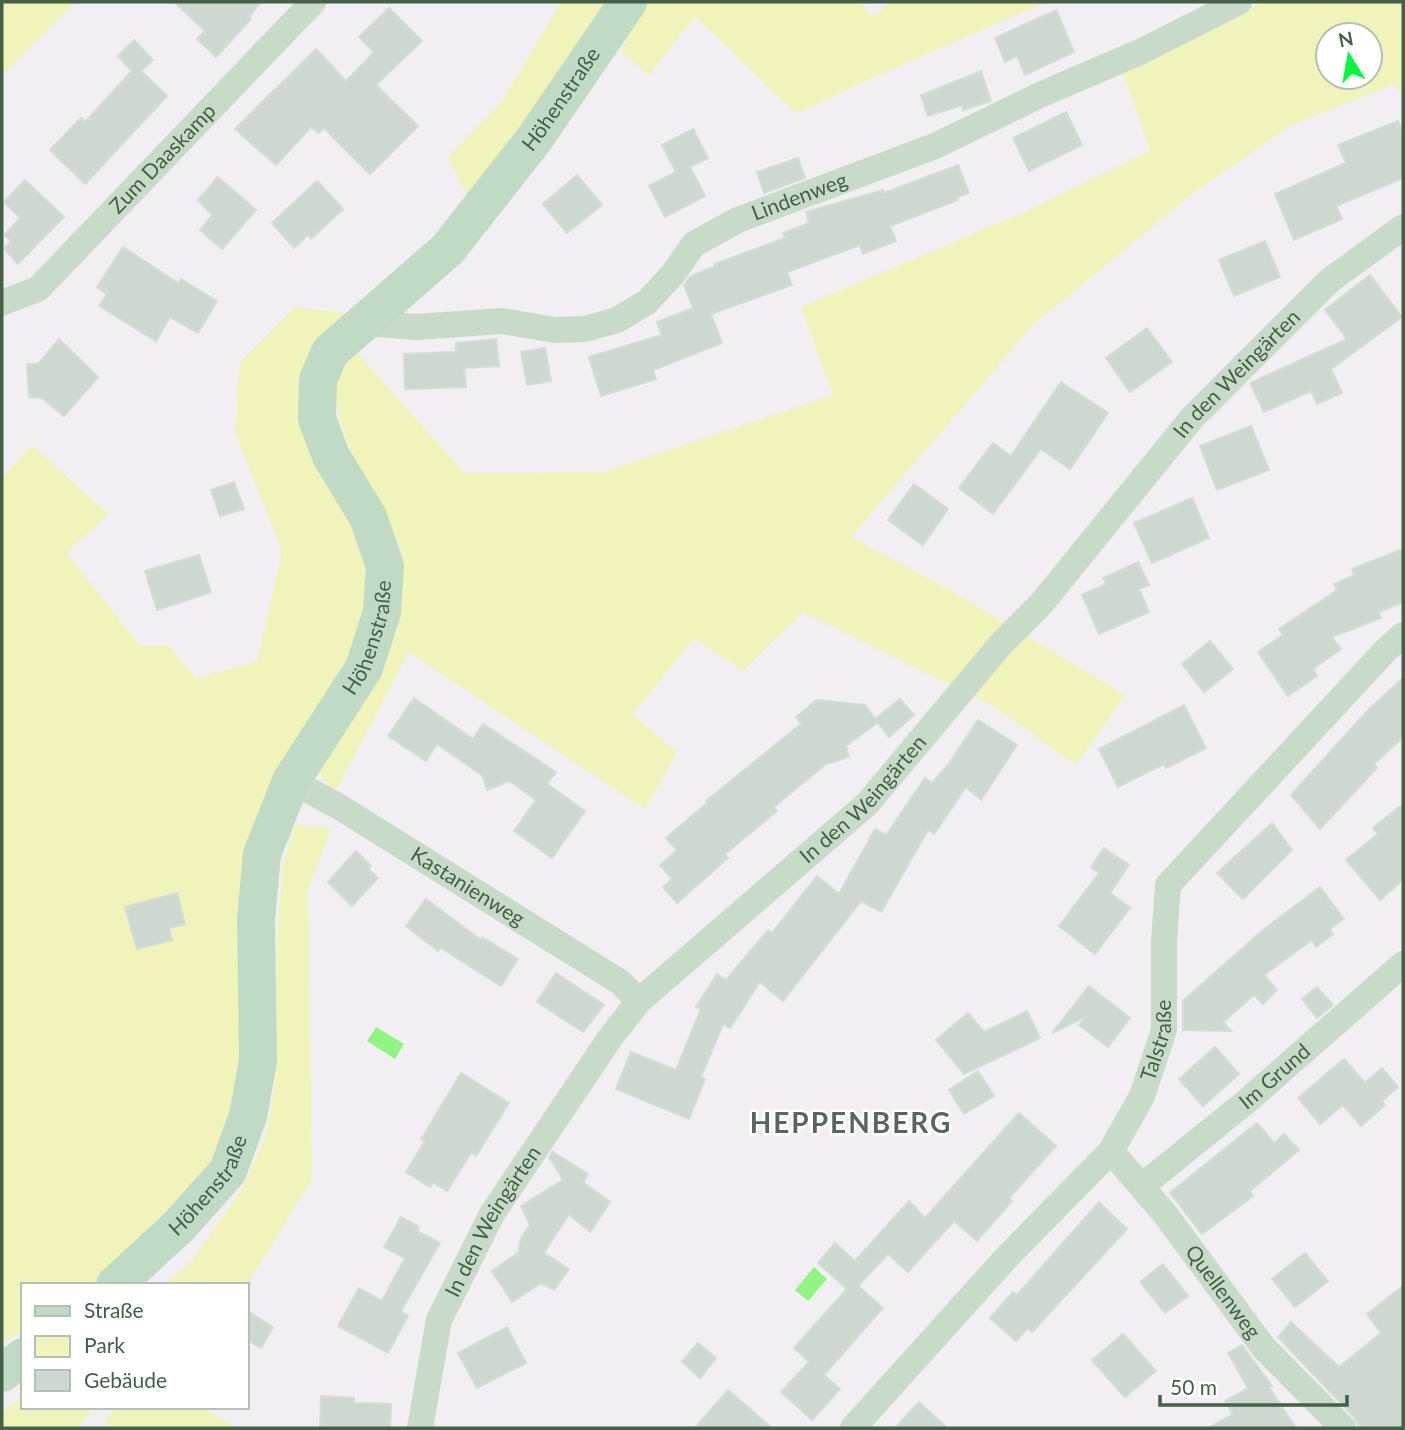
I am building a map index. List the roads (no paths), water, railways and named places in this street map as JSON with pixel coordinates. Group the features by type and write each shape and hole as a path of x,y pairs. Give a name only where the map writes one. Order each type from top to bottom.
{"main road":[{"name":"Höhenstraße","path":"117,1283 178,1226 228,1171 244,1127 258,1060 256,919 262,854 291,781 364,668 382,612 385,566 368,517 331,456 317,419 318,380 330,352 448,249 536,138 628,2"},
{"path":"2,1373 21,1359"}],"street":[{"name":"Zum Daaskamp","path":"2,303 38,289 313,2"},
{"name":"Lindenweg","path":"364,323 416,327 502,321 555,330 585,329 617,320 647,302 673,274 694,244 738,220 934,146 1040,95 1142,51 1239,2"},
{"name":"In den Weingärten","path":"420,1428 439,1321 492,1214 610,1038 639,1001 867,804 1001,644 1041,604 1192,418 1329,281 1403,227"},
{"name":"Talstraße","path":"853,1428 1007,1257 1111,1152 1142,1096 1164,1030 1164,941 1168,885 1385,651 1403,635"},
{"name":"Kastanienweg","path":"291,781 338,806 620,982 639,1001"},
{"name":"Im Grund","path":"1142,1186 1247,1101 1403,964"},
{"name":"Quellenweg","path":"1111,1152 1165,1214 1264,1348 1343,1428"}],"district":[{"name":"HEPPENBERG","path":"851,1123"}]}
